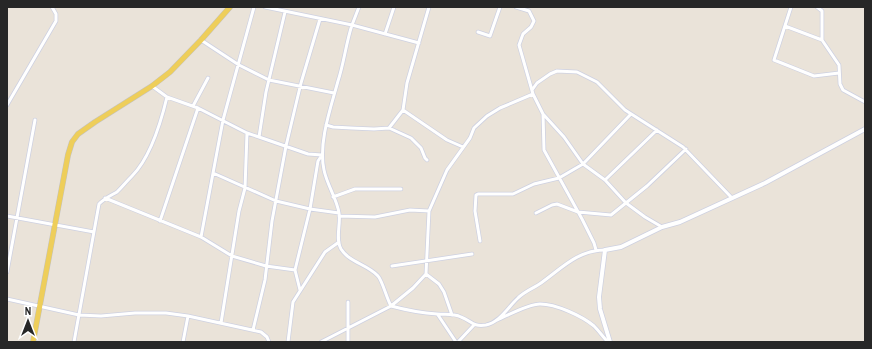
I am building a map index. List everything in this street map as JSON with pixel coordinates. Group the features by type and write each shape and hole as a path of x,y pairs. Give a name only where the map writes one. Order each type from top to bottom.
{"main road":[{"path":"33,342 68,155 72,142 78,134 152,86 170,72 230,7"}],"street":[{"path":"7,105 56,21 56,14 52,7"},
{"path":"201,237 223,120 254,7"},
{"path":"265,7 352,25 419,43"},
{"path":"259,136 266,92 287,7"},
{"path":"359,7 348,38 334,93 326,125 322,155 324,170 339,214 339,242 341,249 346,256 356,263 372,270 379,277 391,306 438,315 452,314 465,318 474,325 486,325 525,308 540,304 556,307 583,318 594,326 609,342"},
{"path":"385,34 394,7"},
{"path":"389,128 403,110 407,83 429,7"},
{"path":"478,32 490,36 500,7"},
{"path":"516,7 529,11 534,20 531,27 523,34 519,45 532,94 543,114 564,137 583,164 605,180 626,203 662,227"},
{"path":"791,7 774,60 814,76 839,73"},
{"path":"817,7 822,11 822,40 839,65 840,84 843,90 865,102"},
{"path":"254,330 286,146 300,86 320,19"},
{"path":"785,26 822,40"},
{"path":"201,40 239,64 270,80 334,93"},
{"path":"532,90 537,83 557,71 577,72 596,82 631,114 686,149 731,197"},
{"path":"193,106 208,78"},
{"path":"152,86 167,96 198,108 247,133 308,154 322,155"},
{"path":"321,342 391,306 426,274 429,211 447,170 470,138 474,128 487,116 500,108 532,94"},
{"path":"74,342 99,204 105,198 116,192 134,175 145,159 161,122 167,96"},
{"path":"160,221 198,108"},
{"path":"403,110 447,140 463,147"},
{"path":"543,114 544,150 578,212 596,250"},
{"path":"480,241 475,211 476,196 478,194 513,194 534,184 558,178 583,164 631,114"},
{"path":"7,272 34,120"},
{"path":"326,125 333,127 374,129 389,128 411,138 421,148 427,160"},
{"path":"494,322 519,296 541,283 568,261 586,252 621,247 662,227 680,222 731,197 765,183 827,151 865,129"},
{"path":"605,180 657,130"},
{"path":"221,323 239,211 245,188 247,133"},
{"path":"536,213 552,205 558,204 578,212 611,215 647,186 686,149"},
{"path":"300,290 295,270 310,208 318,161 322,155"},
{"path":"212,173 276,201 339,214 375,217 410,210 429,211"},
{"path":"333,197 355,189 401,189"},
{"path":"105,198 201,237 232,256 266,266 295,270"},
{"path":"7,216 94,232"},
{"path":"288,342 293,302 325,252 339,242"},
{"path":"605,250 599,297 600,309 609,342"},
{"path":"392,266 472,254"},
{"path":"426,274 439,284 444,292 452,314"},
{"path":"7,299 79,315 101,316 135,313 166,313 188,316 262,332 267,337 269,342"},
{"path":"348,302 348,342"},
{"path":"438,315 457,342 474,325"},
{"path":"183,342 188,316"}]}
